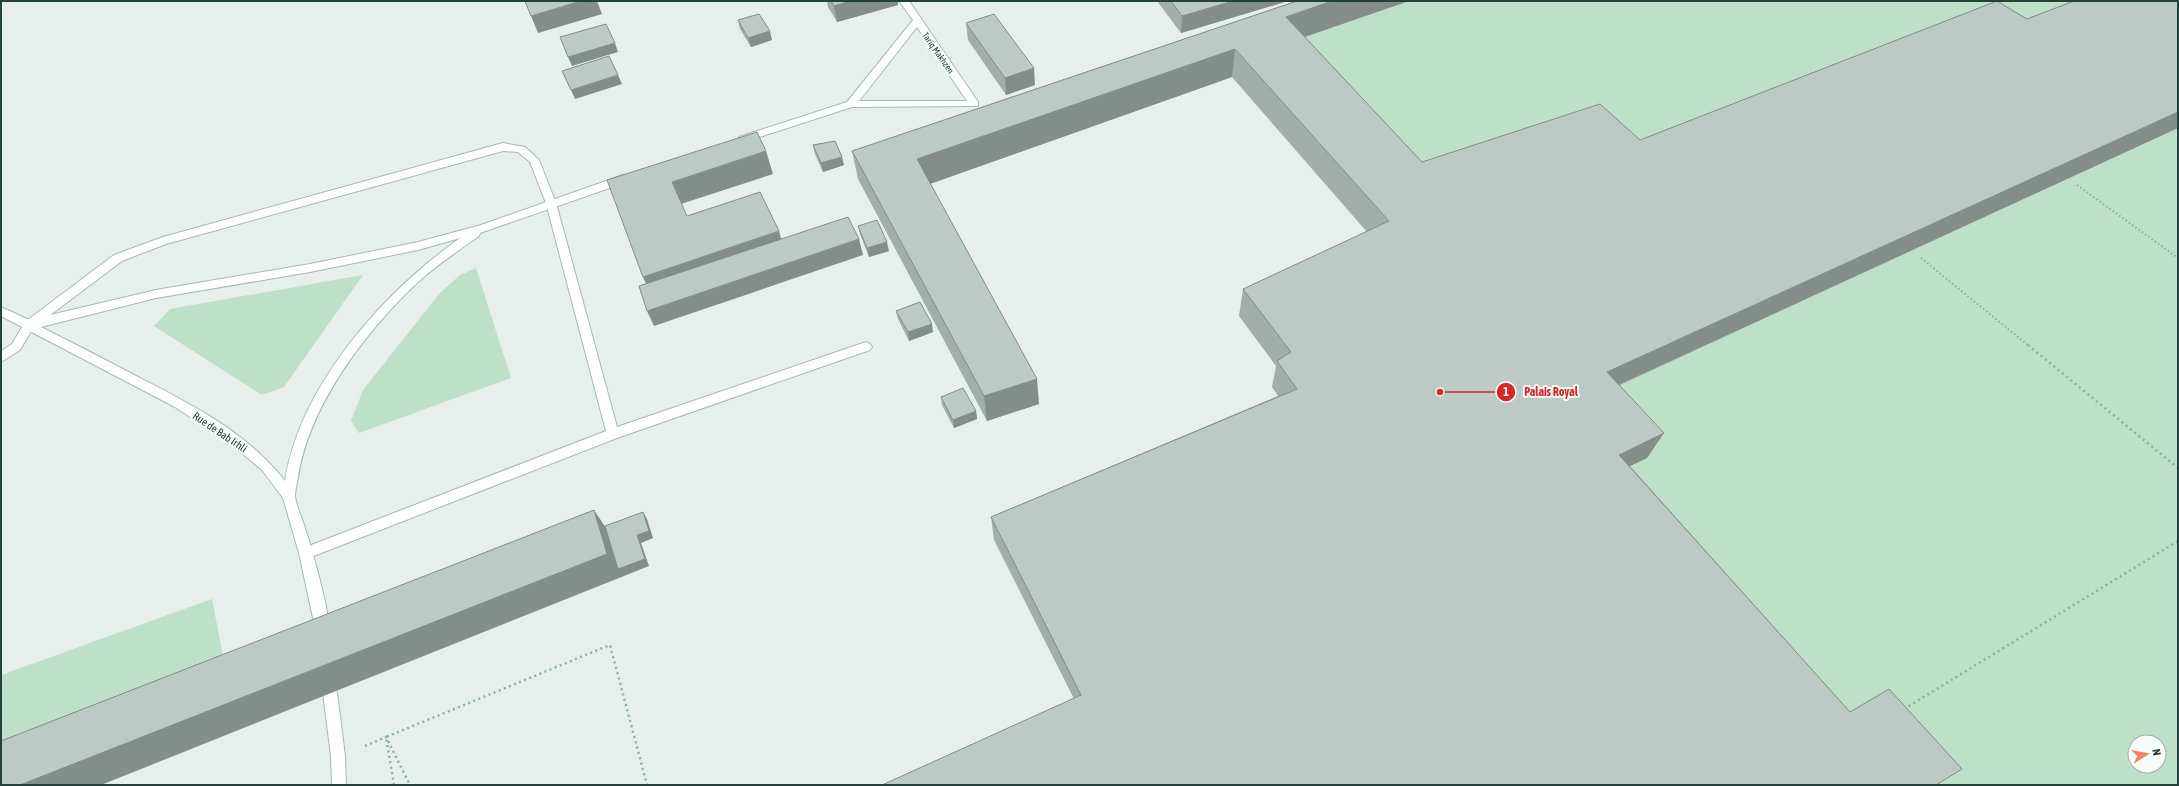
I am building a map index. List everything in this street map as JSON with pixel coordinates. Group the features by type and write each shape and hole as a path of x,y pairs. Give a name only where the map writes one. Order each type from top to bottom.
{"street":[{"name":"Tariq Makhzen","path":"851,104 974,104 904,1"},
{"path":"736,142 851,104 917,22"},
{"path":"1,357 16,347 29,325 118,258 163,241 503,147 521,149 534,160 551,203 613,434"},
{"path":"29,325 156,294 310,268 418,246 482,228 632,176"},
{"path":"289,496 297,452 327,389 349,355 390,303 411,282 433,263 482,228"},
{"name":"Rue de Bab Irhli","path":"1,311 178,404 236,440 266,466 289,496 306,553 320,614 325,647"},
{"path":"306,553 613,434 866,347"},
{"path":"330,693 338,756 339,785"}],"path":[{"path":"2077,186 2178,258"},
{"path":"1921,258 2178,468"},
{"path":"1897,712 2178,541"},
{"path":"386,737 610,645 647,785"},
{"path":"386,737 394,785"},
{"path":"386,737 410,785"}],"green space":[{"path":"1409,1 2112,1 1627,168 1414,190 1281,45"},
{"path":"2178,128 2178,785 1930,785 1824,731 1603,479 1592,397"},
{"path":"476,268 511,378 359,433 351,421 363,390 439,294 460,275"},
{"path":"363,275 284,387 262,395 154,326 170,309"},
{"path":"212,599 226,672 1,759 1,675"}],"building":[{"path":"525,1 581,1 531,16"},
{"path":"831,1 850,1 834,6"},
{"path":"1171,1 1233,1 1182,16"},
{"path":"1297,1 1332,1 1286,17 1422,162 1600,104 1640,140 1997,1 2027,19 2074,1 2178,1 2178,112 1607,372 1664,433 1619,455 1850,712 1889,689 1962,769 1936,785 882,785 1081,695 991,517 1297,389 1277,361 1291,352 1243,289 1389,221 1235,49 917,159 1037,379 984,396 852,151"},
{"path":"759,14 770,31 748,38 738,20"},
{"path":"994,14 1034,68 1005,78 966,23"},
{"path":"606,24 615,43 568,57 560,37"},
{"path":"609,56 618,75 571,90 562,71"},
{"path":"757,132 766,151 672,182 687,216 760,192 779,231 643,277 607,180"},
{"path":"835,141 842,157 821,163 813,145"},
{"path":"848,217 859,239 647,311 639,286"},
{"path":"877,220 887,242 867,248 858,226"},
{"path":"920,302 932,324 908,332 896,311"},
{"path":"963,388 976,411 953,420 941,397"},
{"path":"594,510 607,554 20,785 1,785 1,741"},
{"path":"643,512 649,531 637,535 645,559 618,569 605,526"}],"place":[{"name":"Palais Royal","path":"1440,392"}]}
